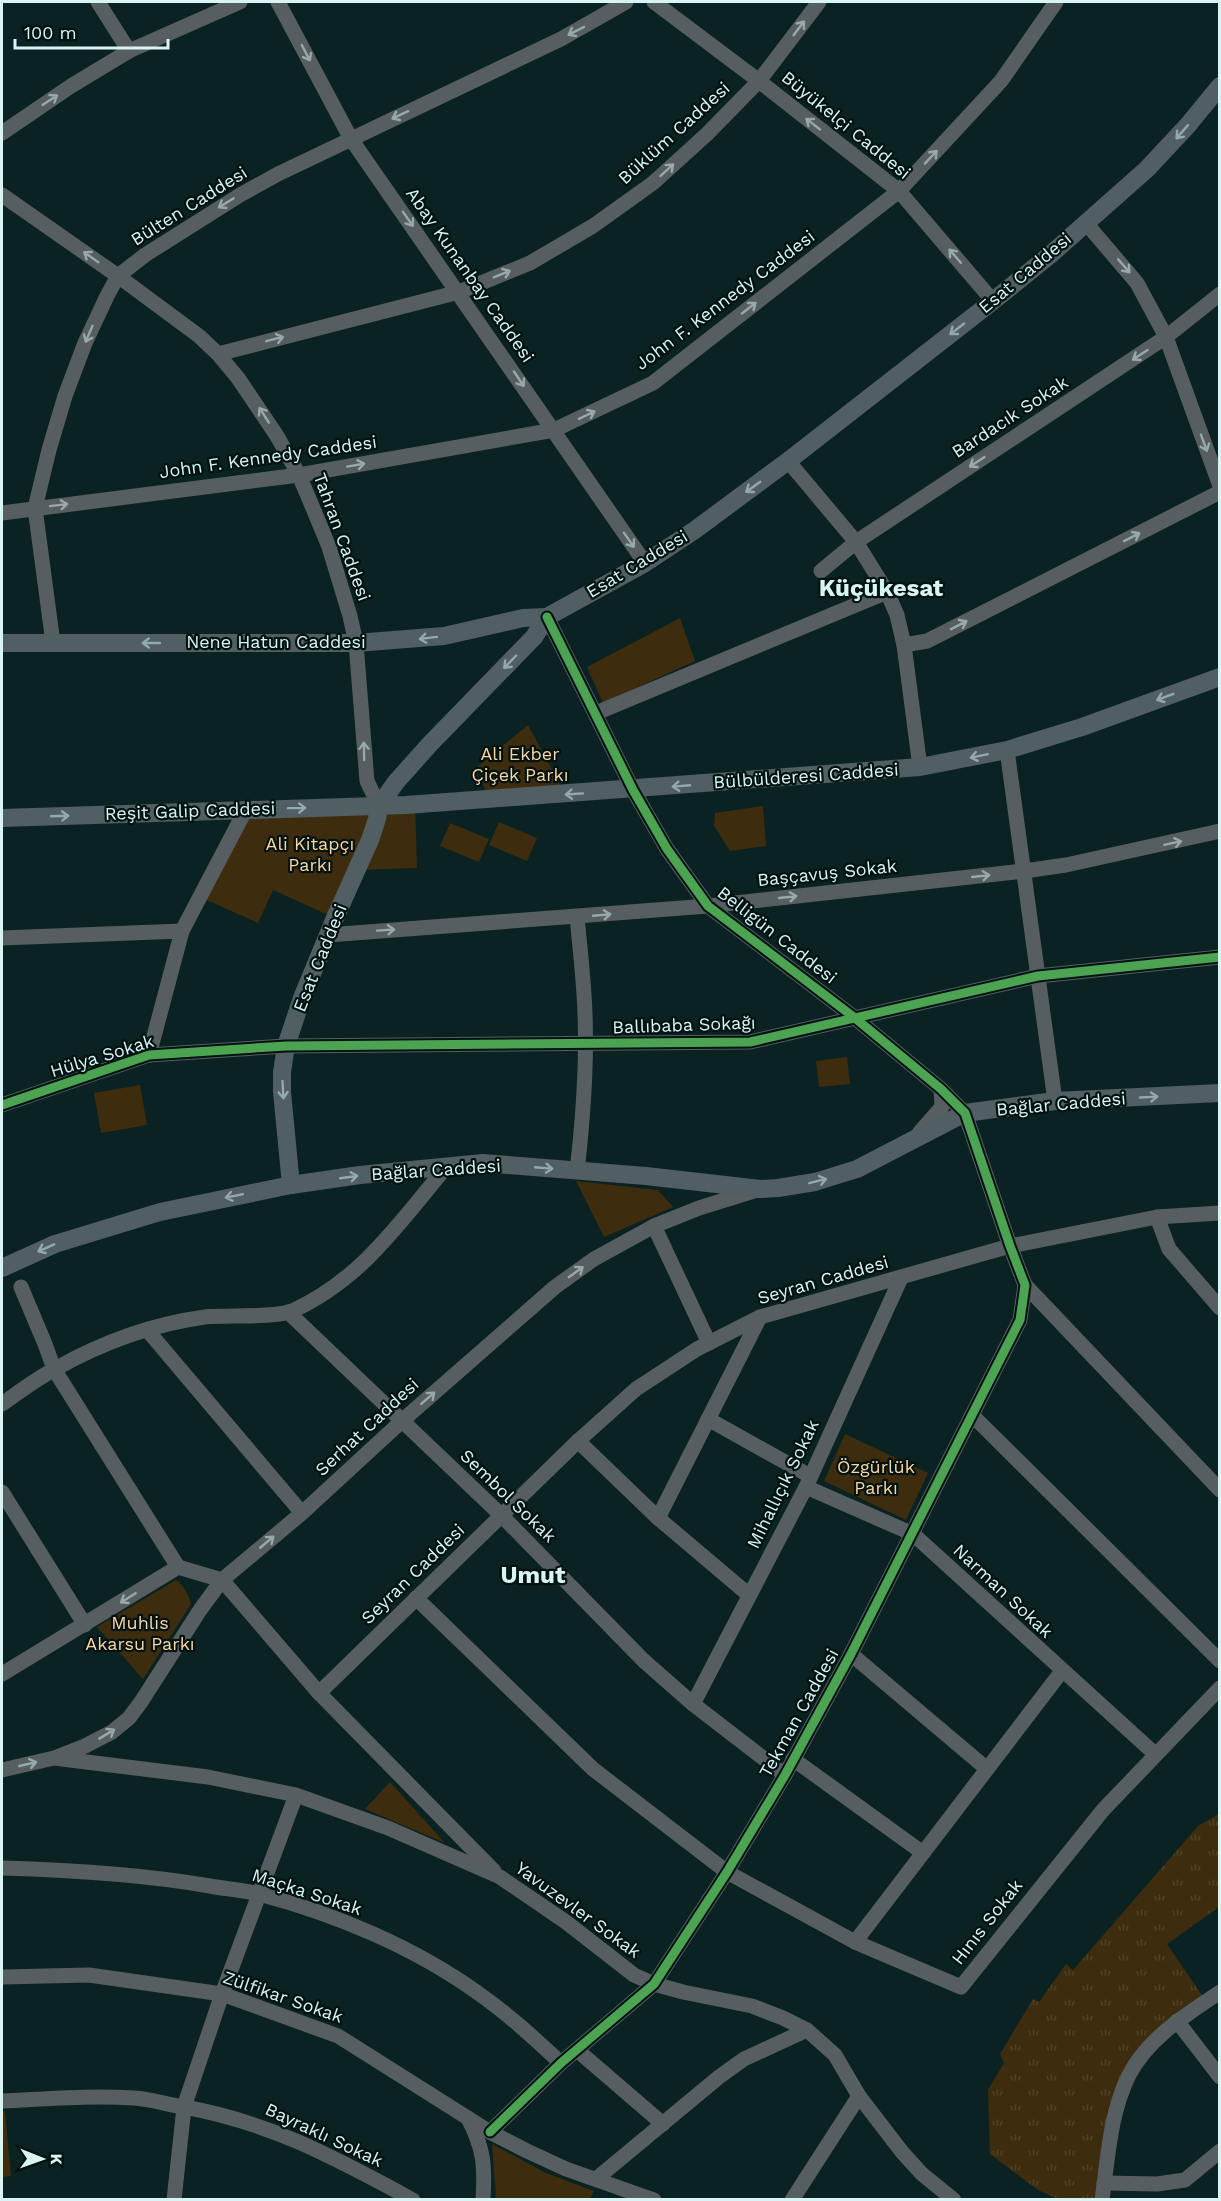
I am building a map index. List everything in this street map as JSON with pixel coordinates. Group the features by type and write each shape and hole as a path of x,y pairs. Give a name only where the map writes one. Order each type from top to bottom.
{"main road":[{"name":"Esat Caddesi","path":"291,1185 282,1092 286,1046 302,998 370,840 379,806 396,782 534,637 547,617 645,563 695,530 788,461 993,301 1147,169 1170,146 1220,86"},
{"name":"Nene Hatun Caddesi","path":"2,643 356,643 444,636 523,618 547,617"},
{"name":"Bülbülderesi Caddesi","path":"379,806 633,790 920,767 1007,750 1082,727 1220,677"},
{"name":"Reşit Galip Caddesi","path":"2,819 379,806"},
{"name":"Bağlar Caddesi","path":"2,1268 55,1244 128,1221 217,1199 291,1185 483,1163 760,1189 795,1186 857,1169 965,1113 1055,1101 1220,1093"}],"street":[{"path":"98,2 129,51"},
{"path":"2,133 71,86 129,51 240,2"},
{"name":"Abay Kunanbay Caddesi","path":"278,2 351,139 645,563"},
{"name":"Bülten Caddesi","path":"53,643 35,508 65,396 94,321 118,276 145,255 240,195 278,174 561,39 627,2"},
{"name":"Büyükelçi Caddesi","path":"654,2 899,191 993,301"},
{"name":"Büklüm Caddesi","path":"218,354 459,292 530,263 593,226 653,183 759,81 819,2"},
{"name":"John F. Kennedy Caddesi","path":"2,513 298,475 554,430 653,383 899,191 1001,81 1056,2"},
{"name":"Tahran Caddesi","path":"2,195 170,314 218,354 260,410 298,475 329,548 350,616 356,643 367,781 379,806"},
{"path":"1085,222 1137,283 1166,337 1220,486"},
{"name":"Bardacık Sokak","path":"821,571 856,542 1166,337 1220,294"},
{"path":"788,461 856,542 887,592 897,615 904,645 920,767"},
{"path":"904,645 927,641 1220,492"},
{"path":"596,714 887,592"},
{"name":"Belligün Caddesi","path":"547,617 633,790 667,849 708,906 855,1018 941,1089 965,1113"},
{"path":"1007,750 1055,1101"},
{"path":"149,1055 182,931 246,809"},
{"name":"Başçavuş Sokak","path":"328,935 708,906 1024,871 1066,865 1220,831"},
{"path":"576,1170 581,1134 586,1044 577,917"},
{"path":"2,938 182,931"},
{"name":"Ballıbaba Sokağı","path":"286,1046 750,1042 1038,976 1220,957"},
{"name":"Hülya Sokak","path":"2,1105 149,1055 286,1046"},
{"name":"Bağlar Caddesi","path":"910,1142 939,1113 943,1103 941,1089"},
{"name":"Tekman Caddesi","path":"490,2132 561,2063 654,1984 727,1872 785,1775 912,1534 1020,1320 1025,1285 965,1113"},
{"path":"2,1404 54,1369 117,1339 177,1322 206,1317 288,1312 314,1300 367,1261 447,1166"},
{"name":"Serhat Caddesi","path":"54,1758 112,1732 129,1718 222,1580 302,1513 403,1420 555,1287 594,1259 654,1226 699,1208 760,1189"},
{"name":"Seyran Caddesi","path":"319,1693 578,1441 636,1389 709,1343 760,1317 1010,1246 1157,1217 1220,1214"},
{"path":"1157,1217 1169,1249 1220,1308"},
{"path":"654,1226 709,1343"},
{"name":"Mihallıçık Sokak","path":"693,1704 808,1482 901,1278"},
{"path":"1025,1285 1220,1490"},
{"path":"21,1287 54,1369 178,1567 222,1580 319,1693 500,1877"},
{"name":"Sembol Sokak","path":"288,1312 501,1515 643,1660 693,1704 785,1775"},
{"path":"658,1518 760,1317"},
{"path":"148,1331 302,1513"},
{"path":"972,1415 1220,1661"},
{"name":"Narman Sokak","path":"708,1419 808,1482 912,1534 1155,1754"},
{"path":"578,1441 658,1518 749,1595"},
{"path":"2,1492 85,1625"},
{"path":"2,1674 178,1567"},
{"name":"Hınıs Sokak","path":"416,1599 593,1769 727,1872 855,1942 961,1987 1102,1810 1220,1688"},
{"path":"850,1654 987,1769"},
{"path":"855,1942 1062,1671"},
{"name":"Yavuzevler Sokak","path":"2,1770 54,1758 208,1777 296,1795 388,1828 500,1877 583,1934 633,1975 654,1984 752,2006 807,2030 821,2040 835,2055 859,2096 902,2152 922,2174 954,2199"},
{"path":"793,1759 923,1853"},
{"path":"174,2199 184,2107 222,1994 296,1795"},
{"name":"Maçka Sokak","path":"2,1868 71,1870 167,1878 259,1894 339,1920 386,1939 477,1992 516,2021 561,2063"},
{"name":"Zülfikar Sokak","path":"2,1977 89,1975 222,1994 338,2036 490,2132 566,2169 654,2199"},
{"path":"1102,2199 1110,2136 1118,2102 1130,2073 1145,2053 1177,2021 1220,1992"},
{"path":"1177,2021 1220,2077"},
{"path":"596,2179 744,2059 807,2030"},
{"path":"577,2050 663,2124"},
{"path":"792,2199 859,2096"},
{"name":"Bayraklı Sokak","path":"2,2101 68,2097 137,2098 209,2111 279,2133 339,2160 412,2199"},
{"path":"468,2118 481,2143 484,2167 483,2199"},
{"path":"1104,2183 1147,2185 1185,2180 1220,2151"}],"green space":[{"path":"680,618 695,661 603,703 587,667"},
{"name":"Ali Ekber Çiçek Parkı","path":"528,725 561,786 487,795 477,767"},
{"name":"Ali Kitapçı Parkı","path":"415,804 417,868 357,870 335,918 273,890 258,923 200,897 246,809"},
{"path":"763,806 766,846 730,851 714,826 715,813"},
{"path":"499,822 537,838 527,861 489,845"},
{"path":"450,823 489,839 479,862 440,846"},
{"path":"847,1057 850,1084 819,1087 816,1061"},
{"path":"140,1085 147,1125 101,1133 94,1093"},
{"path":"576,1181 658,1190 673,1207 604,1237"},
{"name":"Özgürlük Parkı","path":"845,1434 928,1473 906,1520 824,1481"},
{"name":"Muhlis Akarsu Parkı","path":"176,1580 185,1590 191,1604 143,1679 97,1627"},
{"path":"390,1782 445,1843 365,1809"},
{"path":"1219,1814 1219,1907 1167,1944 1206,2001 1130,2073 1102,2199 1058,2199 1038,2190 990,2154 988,2090 1004,2063 1000,2054 1033,1999 1039,2002 1066,1964 1073,1970 1198,1826"},
{"path":"5,2111 11,2176 2,2177 2,2112"},
{"path":"492,2144 546,2173 594,2191 590,2199 496,2199"}],"cycle path":[{"path":"490,2132 561,2063 654,1984 727,1872 785,1775 851,1654 1020,1320 1025,1285 965,1113 941,1089 855,1018 708,906 667,849 633,790 547,617"},
{"path":"2,1105 149,1055 286,1046 750,1042 1038,976 1220,957"}],"district":[{"name":"Küçükesat","path":"881,588"},
{"name":"Umut","path":"533,1575"}]}
